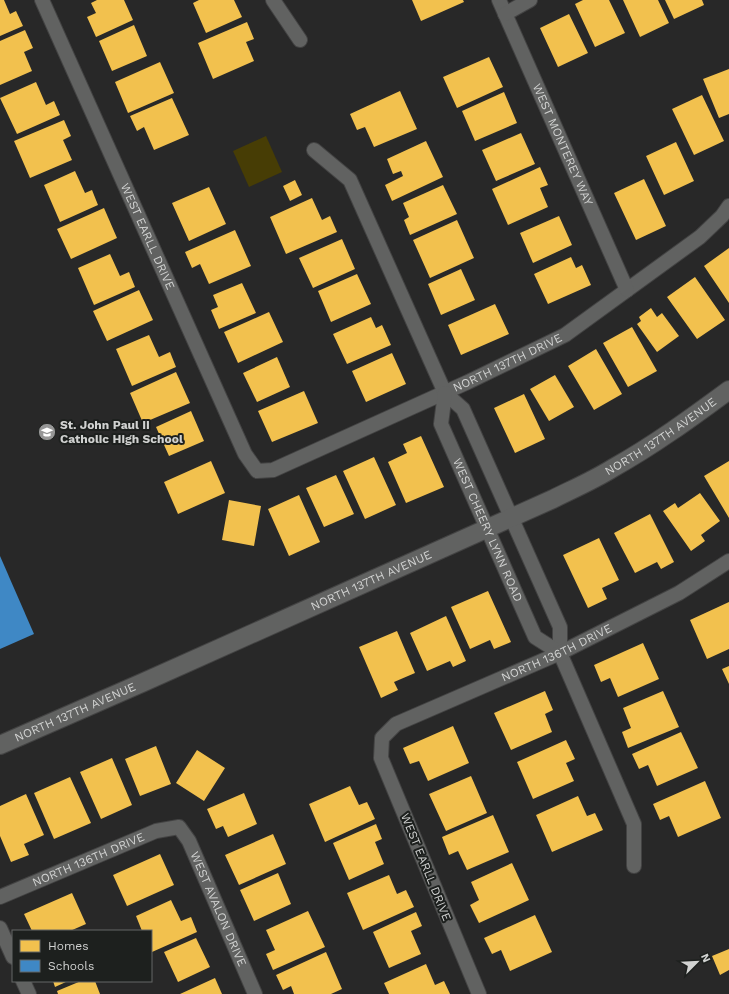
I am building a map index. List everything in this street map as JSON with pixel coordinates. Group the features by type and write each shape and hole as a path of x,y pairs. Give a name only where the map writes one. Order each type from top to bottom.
{"street":[{"name":"WEST EARLL DRIVE","path":"42,0 245,454 257,471"},
{"path":"273,0 300,40"},
{"name":"WEST MONTEREY WAY","path":"499,0 627,290"},
{"path":"505,14 530,0"},
{"name":"WEST CHEERY LYNN ROAD","path":"314,150 350,180 445,393 464,409 560,627 560,653 634,824 634,866"},
{"name":"NORTH 137TH DRIVE","path":"257,471 273,470 445,393 565,335 700,237 722,216 729,206"},
{"name":"NORTH 137TH AVENUE","path":"0,745 553,499 612,469 649,446 729,390"},
{"name":"WEST CHEERY LYNN ROAD","path":"445,393 442,424 535,637 560,653"},
{"name":"NORTH 136TH DRIVE","path":"382,738 396,724 560,653 679,594 729,561"},
{"name":"WEST EARLL DRIVE","path":"382,738 381,758 479,994"},
{"name":"NORTH 136TH DRIVE","path":"0,897 156,831 179,827"},
{"name":"WEST AVALON DRIVE","path":"179,827 189,841 255,994"},
{"path":"0,928 12,956"},
{"path":"24,982 29,994"}],"shaded area":[{"path":"266,136 282,172 249,187 233,151"}],"building: Homes":[{"path":"0,0 4,0 10,14 16,11 23,26 0,36"},
{"path":"97,0 124,0 133,20 96,37 87,17 96,13 91,3"},
{"path":"199,0 234,0 242,17 206,33 193,3"},
{"path":"412,0 463,0 464,2 421,21"},
{"path":"583,0 609,0 625,33 595,47 575,4"},
{"path":"623,0 658,0 669,23 640,37"},
{"path":"665,0 702,0 704,5 674,19"},
{"path":"569,14 588,53 558,67 540,28"},
{"path":"247,22 254,39 246,42 254,61 213,79 198,43"},
{"path":"134,25 147,56 112,71 99,41"},
{"path":"25,30 33,48 24,52 32,71 0,85 0,41"},
{"path":"489,57 503,87 457,108 443,77"},
{"path":"160,62 174,93 128,113 115,82"},
{"path":"729,69 729,114 719,118 703,79"},
{"path":"36,82 46,105 54,101 60,115 17,134 0,98"},
{"path":"400,91 417,129 374,147 365,127 357,130 350,114"},
{"path":"504,92 517,123 475,141 462,111"},
{"path":"702,95 724,141 694,155 672,109"},
{"path":"172,98 189,135 154,150 144,127 137,131 130,116"},
{"path":"64,120 71,136 63,140 72,160 30,178 14,141"},
{"path":"521,133 535,164 496,181 482,150"},
{"path":"426,141 443,177 392,201 385,185 403,176 401,171 393,174 387,159"},
{"path":"676,142 694,181 664,195 646,156"},
{"path":"540,167 548,185 540,188 548,207 508,225 492,189"},
{"path":"75,171 85,193 92,190 98,205 60,222 44,185"},
{"path":"644,179 666,226 636,240 614,193"},
{"path":"295,180 302,195 290,201 283,186"},
{"path":"443,185 457,214 410,235 404,220 409,217 403,203"},
{"path":"209,187 226,224 189,241 172,203"},
{"path":"312,198 322,220 330,216 337,232 286,254 270,217"},
{"path":"104,208 117,238 71,259 57,229"},
{"path":"559,216 572,245 533,263 520,233"},
{"path":"457,220 474,258 430,278 413,240"},
{"path":"235,230 251,266 209,284 200,264 192,268 185,252"},
{"path":"342,239 355,269 313,288 299,258"},
{"path":"729,248 729,303 704,266"},
{"path":"110,254 120,276 129,272 135,287 94,305 78,268"},
{"path":"571,257 576,268 582,265 591,285 548,304 534,274"},
{"path":"461,269 475,300 441,315 428,284"},
{"path":"357,274 371,304 331,322 318,291"},
{"path":"695,277 725,320 697,339 667,297"},
{"path":"242,283 256,313 219,329 211,310 218,307 213,295"},
{"path":"139,290 153,320 107,341 93,311"},
{"path":"495,304 509,334 461,355 448,325"},
{"path":"651,308 657,317 662,313 679,336 657,352 637,324 641,321 639,317"},
{"path":"269,312 283,342 238,363 224,332"},
{"path":"371,317 376,328 382,325 391,345 347,364 333,334"},
{"path":"632,327 657,371 628,387 603,343"},
{"path":"149,335 159,357 170,352 176,367 132,386 116,349"},
{"path":"596,349 622,394 594,410 568,366"},
{"path":"392,353 406,384 366,402 352,371"},
{"path":"277,357 290,387 257,402 243,373"},
{"path":"176,372 190,403 143,423 130,393"},
{"path":"555,375 574,407 549,421 530,389"},
{"path":"304,391 318,423 272,442 258,411"},
{"path":"524,394 545,439 515,453 494,408"},
{"path":"191,411 204,441 169,456 156,427"},
{"path":"421,436 444,487 406,503 388,462 407,453 403,444"},
{"path":"374,457 396,505 365,519 343,471"},
{"path":"211,461 225,493 178,514 164,482"},
{"path":"729,461 729,518 704,476"},
{"path":"336,475 354,514 324,527 306,488"},
{"path":"700,493 720,521 701,535 705,541 691,551 663,511 675,503 678,508"},
{"path":"299,495 320,542 289,556 268,509"},
{"path":"229,500 261,506 254,546 222,540"},
{"path":"650,514 674,562 661,569 657,562 635,573 614,533"},
{"path":"599,538 619,580 602,588 607,599 588,608 563,555"},
{"path":"488,591 511,642 494,649 490,640 470,649 451,607"},
{"path":"729,602 729,649 707,659 690,620"},
{"path":"446,616 466,661 453,667 450,661 427,671 410,633"},
{"path":"397,631 415,673 394,682 398,690 381,698 359,647"},
{"path":"643,643 659,679 618,697 610,678 601,682 594,665"},
{"path":"729,666 729,684 722,669"},
{"path":"545,691 553,710 545,714 552,732 511,750 494,713"},
{"path":"663,691 679,727 628,748 622,732 631,728 623,708"},
{"path":"453,726 469,763 428,781 419,761 410,764 403,748"},
{"path":"681,732 698,768 657,786 648,765 639,769 632,754"},
{"path":"566,740 575,759 566,763 574,781 533,799 517,762"},
{"path":"156,746 171,784 140,796 125,759"},
{"path":"197,750 225,768 204,801 176,783"},
{"path":"112,758 132,805 101,819 80,772"},
{"path":"471,776 487,813 446,831 429,794"},
{"path":"70,777 91,823 54,839 34,793"},
{"path":"705,781 721,818 678,837 669,816 660,820 653,804"},
{"path":"350,786 359,805 367,802 375,819 325,842 309,804"},
{"path":"244,793 257,824 228,837 223,826 216,829 207,809"},
{"path":"26,794 44,835 24,844 29,855 11,862 0,836 0,806"},
{"path":"578,796 587,816 595,813 603,830 552,852 536,815"},
{"path":"493,815 509,852 467,870 458,851 449,855 442,837"},
{"path":"376,824 382,839 375,842 384,864 349,880 333,843"},
{"path":"273,834 286,864 239,885 225,855"},
{"path":"160,854 174,885 127,906 113,875"},
{"path":"512,863 529,900 479,923 470,905 479,900 471,882"},
{"path":"278,873 291,904 254,921 240,890"},
{"path":"389,875 397,894 406,890 414,907 363,930 347,893"},
{"path":"72,893 86,924 72,930 32,930 24,914"},
{"path":"171,900 181,921 191,917 197,932 152,952 152,930 142,930 136,916"},
{"path":"308,911 325,947 273,970 266,954 275,950 266,930"},
{"path":"416,912 422,926 411,931 421,954 389,968 373,932"},
{"path":"535,915 552,952 510,971 501,950 492,954 484,938"},
{"path":"196,938 210,967 178,982 164,952"},
{"path":"729,949 729,970 720,975 712,956"},
{"path":"326,952 342,989 331,994 294,994 291,986 283,990 276,975"},
{"path":"426,964 435,985 444,981 450,994 389,994 384,983"},
{"path":"215,978 222,994 180,994"},
{"path":"53,982 66,982 55,987"},
{"path":"79,982 95,982 100,994 58,994 57,991"}],"building: Schools":[{"path":"0,556 34,634 0,649"}],"place":[{"name":"St. John Paul II Catholic High School","path":"47,432"}]}
